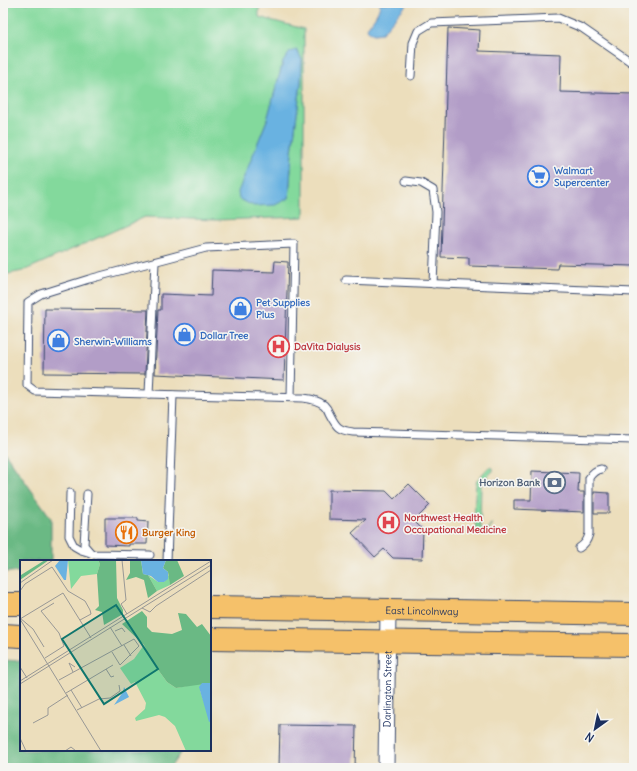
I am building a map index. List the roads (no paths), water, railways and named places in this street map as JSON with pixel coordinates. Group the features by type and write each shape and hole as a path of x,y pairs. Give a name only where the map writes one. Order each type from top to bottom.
{"main road":[{"path":"3,604 20,604"},
{"name":"East Lincolnway","path":"211,607 634,614"},
{"path":"569,613 569,644"},
{"path":"3,635 20,636"},
{"path":"211,639 634,645"}],"street":[{"name":"Darlington Street","path":"386,768 388,610"}],"lane":[{"path":"411,76 413,43 418,31 431,23 558,18 582,28 634,64"},
{"path":"406,181 421,183 433,190 436,212 434,284"},
{"path":"291,398 294,244 206,248 89,279 40,294 28,302 27,385 36,391 291,398 315,400 325,406 334,422 338,427 345,431 634,440"},
{"path":"149,394 155,262"},
{"path":"346,280 634,292"},
{"path":"167,560 173,395"},
{"path":"579,548 585,545 589,534 589,478 592,473 601,469"},
{"path":"70,493 69,536 74,546 94,554 150,555"},
{"path":"87,494 84,546 91,553"}],"water":[{"path":"380,3 408,3 382,33 374,34 369,32 367,28 377,13"},
{"path":"297,50 302,60 301,83 292,152 289,198 275,205 254,206 239,199 238,192 267,120 283,62 290,52"}],"place":[{"name":"Walmart Supercenter","path":"539,176"},
{"name":"Pet Supplies Plus","path":"241,308"},
{"name":"Dollar Tree","path":"185,335"},
{"name":"Sherwin-Williams","path":"59,341"},
{"name":"DaVita Dialysis","path":"278,346"},
{"name":"Horizon Bank","path":"555,482"},
{"name":"Northwest Health Occupational Medicine","path":"388,523"},
{"name":"Burger King","path":"126,532"}]}
